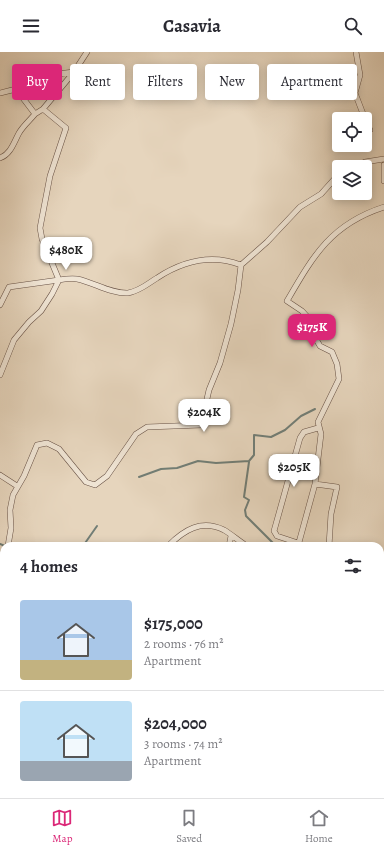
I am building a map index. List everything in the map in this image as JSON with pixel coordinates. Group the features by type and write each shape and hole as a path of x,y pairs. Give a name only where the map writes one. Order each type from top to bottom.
{"street":[{"path":"79,64 87,52"},
{"path":"356,52 360,75 355,93 362,112"},
{"path":"0,158 4,157 14,144 19,133 35,114 43,109 70,77"},
{"path":"0,93 12,90"},
{"path":"24,100 35,114"},
{"path":"0,375 14,340 29,322 41,311 59,280 42,239 40,228 50,176 66,128 43,109"},
{"path":"372,161 384,159"},
{"path":"384,165 384,181"},
{"path":"9,542 10,510 13,495 24,476 37,445 47,443 59,449 86,482 95,485 107,476 136,434 147,427 201,425 209,390 220,363 230,324 242,265 268,242 300,207 321,194 332,182"},
{"path":"299,542 316,484 321,434 318,428 318,422 339,379 337,364 332,352 320,346 313,334 312,322 302,311 287,301 314,254 329,238 360,218 384,207"},
{"path":"0,305 9,287 75,278 126,293 141,290 174,267 191,262 228,260 242,265"},
{"path":"291,542 277,536 274,531 275,526 300,438 304,432 318,428"},
{"path":"0,475 17,486"},
{"path":"316,484 337,487 331,514 329,542"},
{"path":"173,542 190,528 206,525 224,530 241,542"},
{"path":"230,542 231,536"}],"waterway":[{"path":"139,477 161,469 177,468 198,461 216,463 249,461 254,455 254,435 271,437 285,430 301,416 315,409"},
{"path":"249,462 244,497 249,500 245,510 246,516 272,542"},
{"path":"86,542 97,526"}]}
